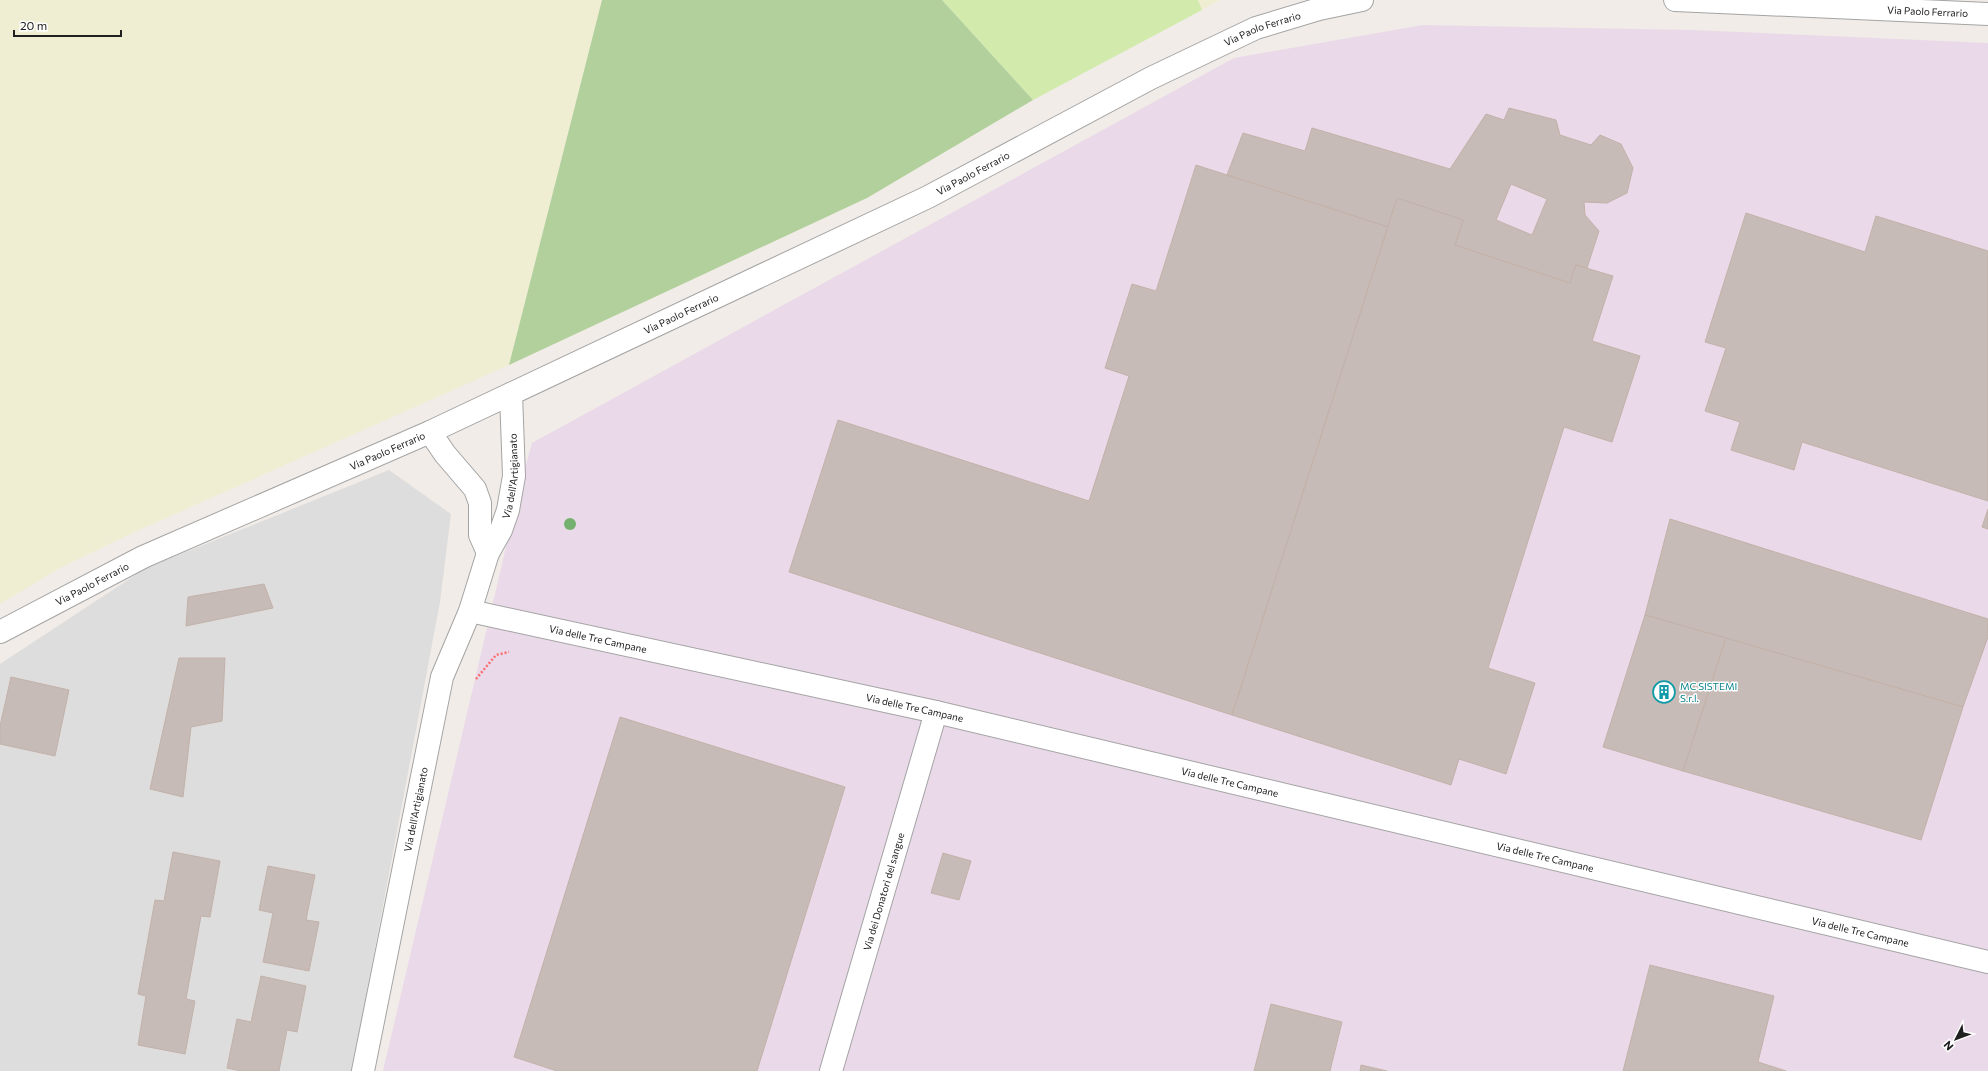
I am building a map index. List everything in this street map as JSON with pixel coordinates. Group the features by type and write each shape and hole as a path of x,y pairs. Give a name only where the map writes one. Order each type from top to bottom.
{"street":[{"name":"Via Paolo Ferrario","path":"0,632 143,557 430,432 928,197 1151,78 1256,28 1320,9 1362,0"},
{"name":"Via Paolo Ferrario","path":"1675,0 1988,14"},
{"name":"Via dell'Artigianato","path":"363,1071 442,677 470,611 488,553 501,530 508,510 514,476 511,394"},
{"path":"430,432 475,489 480,503 480,535 488,553"},
{"name":"Via delle Tre Campane","path":"470,611 936,712 1988,962"},
{"name":"Via dei Donatori del sangue","path":"831,1071 936,712"}],"path":[{"path":"471,685 496,655 510,651"}],"shaded area":[{"path":"1423,25 1692,30 1988,43 1988,1071 383,1071 522,479 532,443 1234,58"},
{"path":"389,470 451,514 440,602 352,1071 0,1071 0,664 146,568"}],"green space":[{"path":"0,0 602,0 509,365 137,531 60,568 0,604"},
{"path":"602,0 942,0 1033,100 867,198 509,365"},
{"path":"942,0 1198,0 1202,10 1033,100"},
{"path":"1198,0 1220,0 1202,10"}],"building":[{"path":"1509,108 1556,120 1560,135 1591,145 1600,135 1621,144 1633,168 1627,193 1607,203 1584,202 1585,215 1599,231 1587,268 1576,265 1570,283 1455,245 1463,220 1397,198 1388,227 1227,175 1243,133 1305,151 1312,128 1450,169 1486,114 1504,120","holes":["1511,184 1547,199 1532,235 1496,220"]},
{"path":"1196,165 1388,227 1232,715 789,572 838,420 1089,501 1129,376 1105,368 1132,284 1156,291"},
{"path":"1397,198 1463,220 1455,245 1570,283 1576,265 1613,276 1592,341 1640,356 1612,442 1564,427 1488,668 1535,683 1506,774 1459,759 1451,785 1232,715"},
{"path":"1746,213 1865,252 1876,216 1988,251 1988,501 1802,442 1794,470 1731,450 1740,422 1705,411 1726,348 1705,342"},
{"path":"1988,509 1988,529 1982,527"},
{"path":"1670,519 1988,619 1988,637 1963,707 1645,615"},
{"path":"264,584 273,608 186,626 188,597"},
{"name":"MC SISTEMI S.r.l.","path":"1645,615 1726,638 1683,771 1603,747"},
{"path":"1726,638 1963,707 1921,840 1683,771"},
{"path":"179,658 225,658 222,721 191,727 183,797 150,789"},
{"path":"11,677 69,690 55,756 0,744 0,726"},
{"path":"620,717 845,787 757,1071 557,1071 514,1057"},
{"path":"173,852 220,861 210,917 201,916 186,999 195,1001 185,1054 138,1045 146,996 138,994 155,900 164,901"},
{"path":"943,853 971,861 959,900 931,893"},
{"path":"268,866 315,875 306,920 319,922 309,971 263,962 273,913 259,910"},
{"path":"1650,965 1774,996 1758,1062 1786,1071 1623,1071"},
{"path":"261,976 306,986 297,1032 287,1030 279,1071 241,1071 227,1068 237,1019 251,1022"},
{"path":"1271,1004 1342,1022 1330,1071 1254,1071"},
{"path":"1361,1065 1387,1071 1360,1071"}],"place":[{"name":"MC SISTEMI S.r.l.","path":"1664,692"}]}
